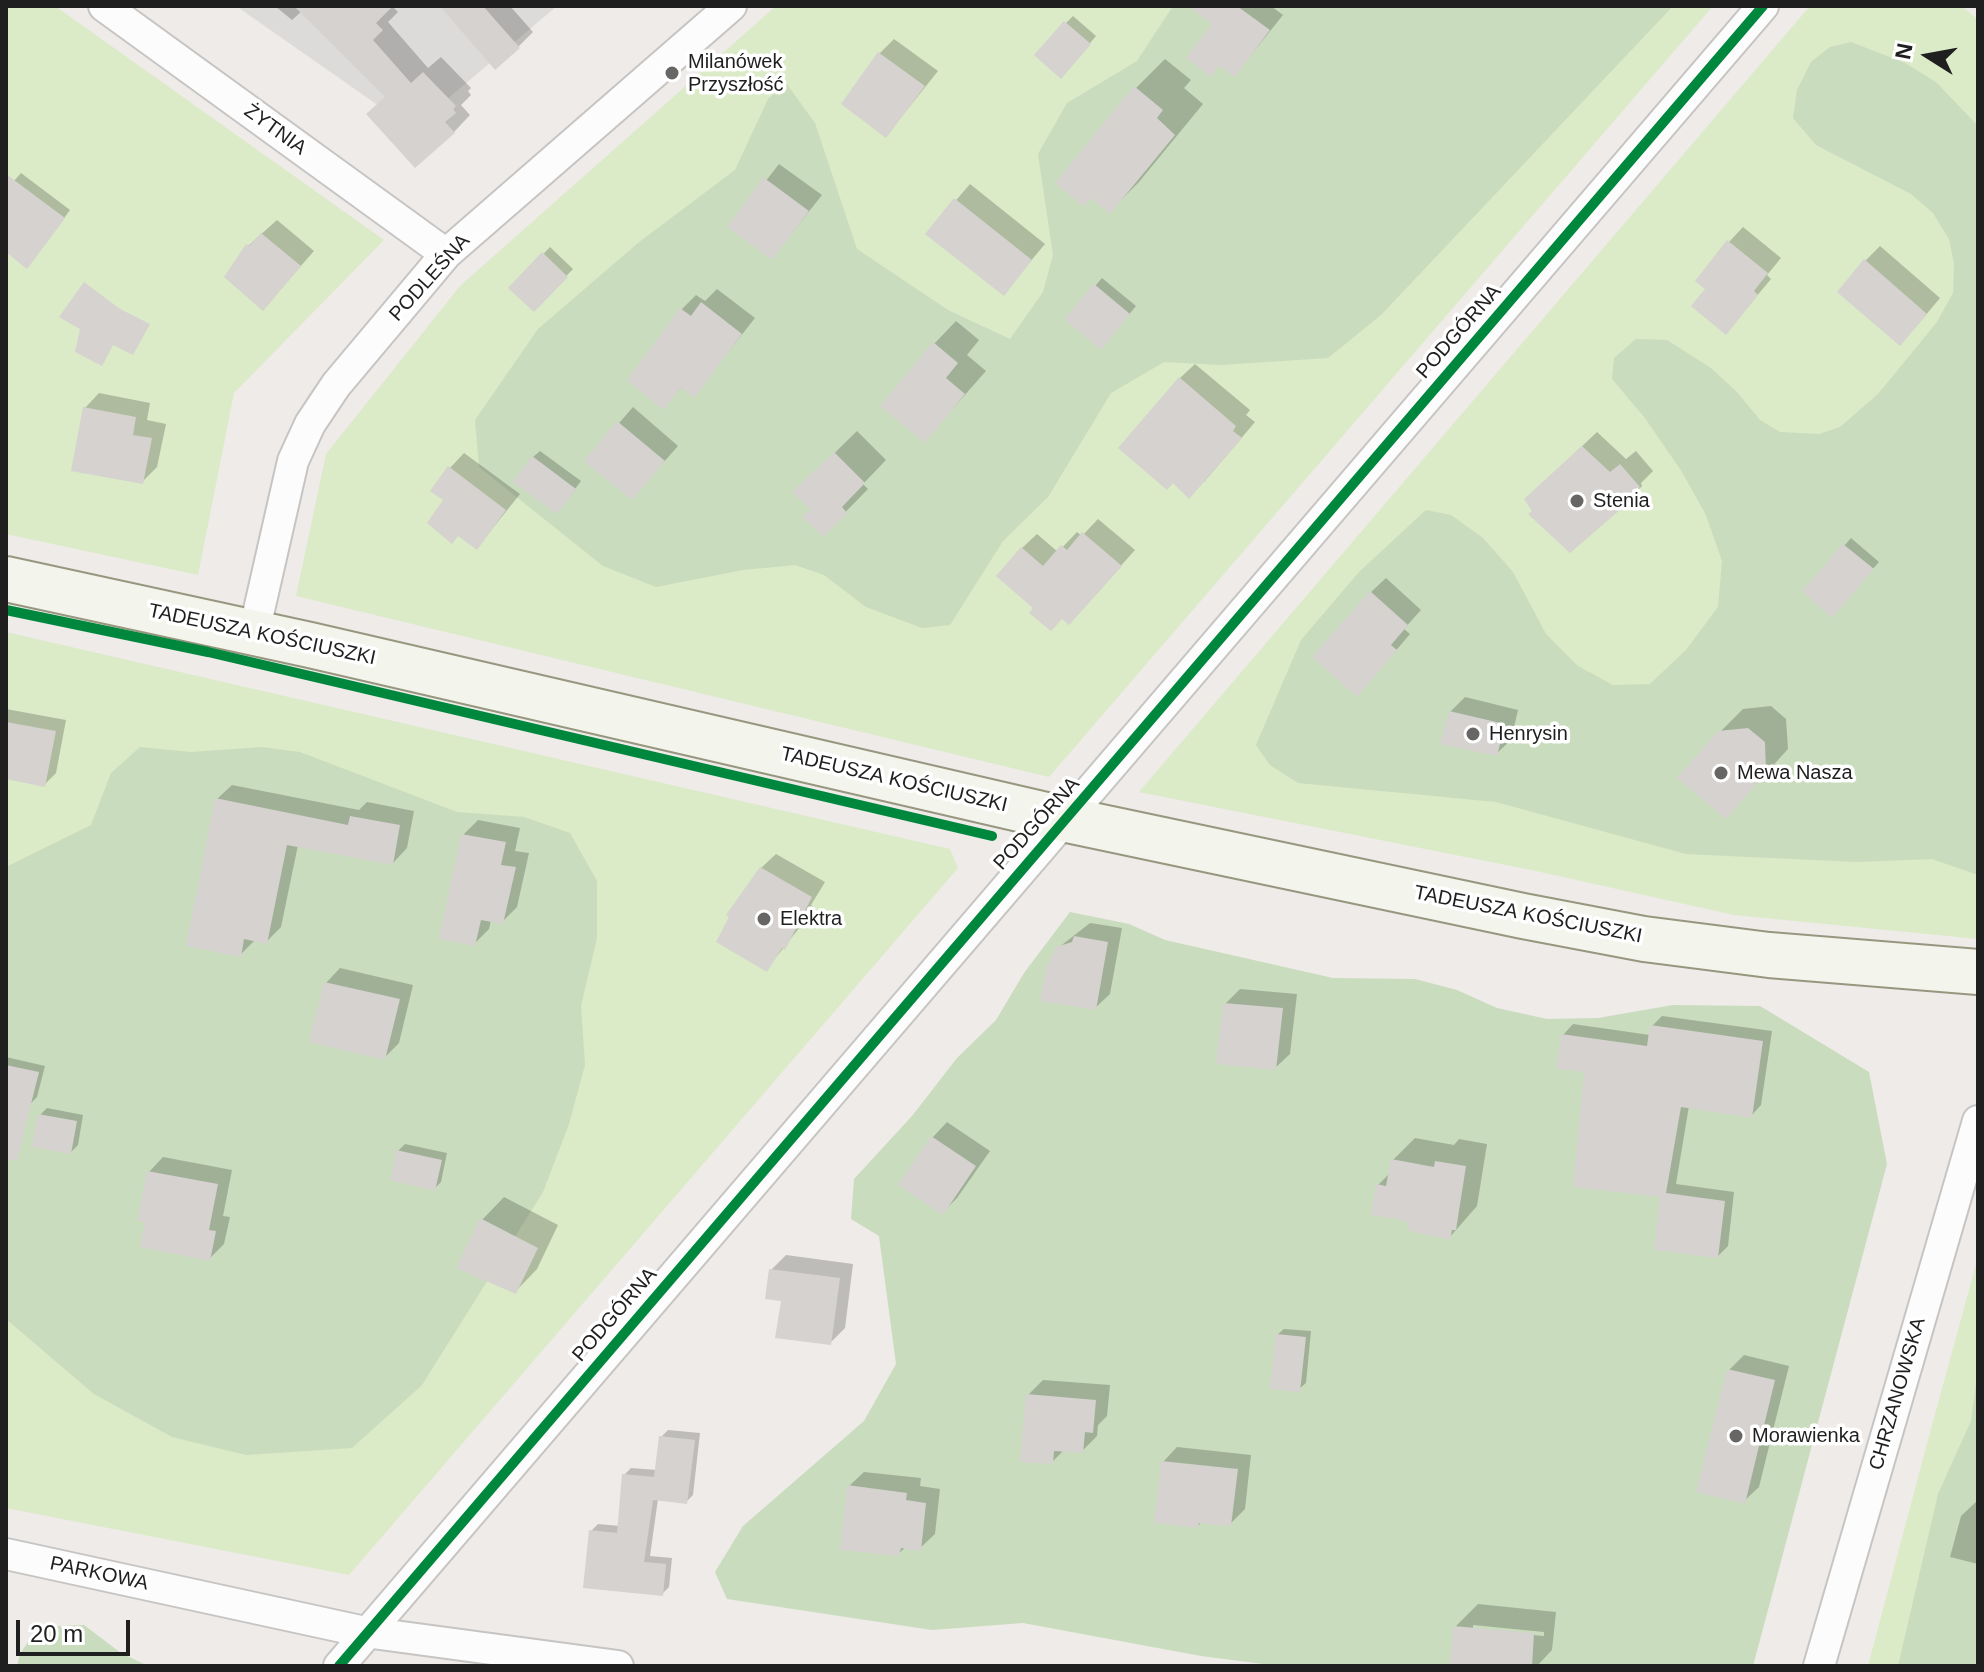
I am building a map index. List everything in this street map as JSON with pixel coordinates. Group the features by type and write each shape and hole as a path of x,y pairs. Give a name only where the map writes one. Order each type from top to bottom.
{"street":[{"name":"ŻYTNIA","path":"104,6 446,254"},
{"name":"PODLEŚNA","path":"254,632 293,461 310,424 336,385 446,254 731,6"},
{"name":"PODGÓRNA","path":"339,1666 365,1632 1063,819 1101,781 1763,6"},
{"name":"TADEUSZA KOŚCIUSZKI","path":"6,579 254,632 1063,819 1644,939 1769,955 1978,972"},
{"name":"CHRZANOWSKA","path":"1819,1666 1978,1121"},
{"name":"PARKOWA","path":"6,1554 365,1632 618,1666"}],"shaded area":[{"path":"236,6 557,6 412,129"}],"green space":[{"path":"6,6 55,6 384,240 234,393 198,575 6,534"},
{"path":"776,6 1713,6 1049,777 296,596 326,454 460,286"},
{"path":"1173,6 1673,6 1381,315 1328,358 1221,365 1164,362 1111,393 1048,497 1003,541 950,625 922,628 866,607 824,575 795,565 743,570 656,587 603,566 479,467 475,420 538,329 638,243 735,170 768,99 786,83 815,123 857,249 948,310 1010,339 1043,292 1053,255 1038,154 1067,103 1137,61"},
{"path":"1810,6 1962,6 1978,20 1978,939 1734,915 1536,871 1139,792"},
{"path":"1851,42 1905,63 1936,82 1978,126 1978,875 1932,859 1857,862 1686,854 1496,802 1298,783 1270,765 1256,745 1301,640 1359,572 1426,510 1451,515 1483,538 1513,572 1546,634 1578,666 1613,685 1650,684 1686,650 1718,607 1722,561 1706,515 1682,472 1645,418 1612,379 1614,358 1636,339 1667,340 1711,368 1737,392 1760,420 1780,432 1819,434 1840,427 1879,393 1937,322 1953,293 1954,264 1949,239 1933,213 1911,194 1816,145 1793,118 1797,90 1811,62 1830,47"},
{"path":"6,632 950,849 958,868 349,1575 6,1508"},
{"path":"140,747 191,752 262,747 300,752 457,812 524,817 570,833 597,881 597,938 581,1006 585,1065 569,1124 543,1192 422,1385 352,1448 246,1455 172,1437 94,1394 6,1319 6,867 91,825 111,773"},
{"path":"1070,912 1129,924 1165,940 1333,978 1415,979 1457,990 1497,1008 1547,1019 1598,1018 1673,1005 1760,1006 1869,1072 1887,1164 1753,1666 1279,1666 1201,1656 1023,1623 932,1630 727,1599 715,1572 743,1526 864,1421 896,1364 879,1236 851,1219 854,1179 912,1116 957,1058 996,1020 1024,973"},
{"path":"1978,1257 1978,1666 1868,1666 1928,1440"},
{"path":"1978,1370 1978,1666 1898,1666 1938,1494 1971,1421"},
{"path":"84,1625 121,1653 148,1666 17,1666 20,1654 38,1627"}],"building":[{"path":"294,6 393,6 376,23 383,30 373,40 411,83 423,72 456,106 453,109 456,113 445,122 455,133 415,168 366,114 385,97"},
{"path":"440,6 483,6 520,48 495,70"},
{"path":"1188,6 1237,6 1270,30 1235,77 1219,66 1211,77 1186,58 1212,24"},
{"path":"1064,21 1091,44 1061,79 1034,55"},
{"path":"878,52 925,86 886,138 841,104"},
{"path":"1134,86 1163,110 1157,118 1175,135 1110,214 1091,198 1084,207 1055,183"},
{"path":"6,174 65,218 27,269 6,252"},
{"path":"763,177 809,211 772,260 727,227"},
{"path":"954,198 1032,260 1004,296 925,234"},
{"path":"261,233 301,266 263,311 224,277 246,244 249,246"},
{"path":"1727,240 1768,273 1754,291 1758,295 1726,335 1691,306 1705,289 1695,281"},
{"path":"542,252 568,277 534,312 508,288"},
{"path":"1864,259 1927,314 1900,346 1837,292"},
{"path":"84,282 120,309 150,324 133,355 113,345 102,366 75,352 80,329 59,317"},
{"path":"1094,284 1130,314 1101,350 1064,319"},
{"path":"701,302 742,334 694,398 681,388 663,410 627,380 680,308 691,316"},
{"path":"933,342 958,363 946,378 965,394 925,443 880,406"},
{"path":"1179,377 1236,426 1233,431 1242,438 1189,499 1173,483 1167,490 1118,448"},
{"path":"83,407 136,417 133,435 152,438 143,484 71,471"},
{"path":"617,421 665,461 632,500 584,461"},
{"name":"Stenia","path":"1582,446 1610,472 1620,464 1640,487 1627,498 1629,502 1570,553 1528,514 1532,511 1524,499"},
{"path":"834,452 865,483 842,507 847,513 823,537 802,517 810,509 792,492"},
{"path":"532,456 576,489 557,514 513,482"},
{"path":"448,466 506,510 477,550 458,536 452,544 427,523 443,500 430,491"},
{"path":"1082,532 1122,566 1069,625 1062,619 1051,631 1029,613 1033,608 996,576 1021,547 1043,566 1061,545 1067,550"},
{"path":"1843,544 1874,569 1832,618 1802,591"},
{"path":"1370,591 1408,625 1391,645 1397,650 1357,697 1312,657"},
{"name":"Henrysin","path":"1449,711 1505,724 1497,756 1440,744"},
{"path":"6,722 56,731 45,787 6,779"},
{"name":"Mewa Nasza","path":"1748,728 1765,742 1766,773 1726,819 1677,778 1718,731"},
{"path":"215,798 348,825 350,816 400,825 393,865 287,845 267,944 244,939 241,957 186,946"},
{"path":"461,834 506,842 501,865 516,867 503,924 481,920 475,946 439,939"},
{"name":"Elektra","path":"760,867 812,897 785,950 782,948 767,972 716,942 729,917 726,915"},
{"path":"1074,936 1108,942 1096,1010 1040,1001 1046,969 1056,947 1072,942"},
{"path":"324,982 400,999 385,1060 309,1042"},
{"path":"1223,1003 1283,1008 1276,1070 1216,1064"},
{"path":"1650,1025 1763,1041 1752,1118 1681,1107 1666,1193 1725,1201 1718,1258 1654,1250 1660,1197 1573,1187 1584,1072 1556,1069 1561,1034 1647,1046"},
{"path":"6,1065 39,1072 17,1160 6,1159"},
{"path":"38,1114 77,1121 71,1154 32,1147"},
{"path":"931,1136 976,1166 943,1215 898,1185"},
{"path":"396,1150 442,1160 435,1191 390,1180"},
{"path":"1391,1159 1434,1167 1435,1161 1466,1166 1456,1230 1452,1230 1450,1240 1409,1231 1406,1221 1371,1215 1376,1184 1386,1186"},
{"path":"147,1171 218,1184 209,1230 216,1231 210,1261 140,1247 145,1222 137,1221"},
{"path":"480,1218 538,1248 516,1294 456,1268"},
{"path":"769,1269 840,1278 831,1345 775,1338 781,1301 765,1299"},
{"path":"1276,1334 1306,1337 1300,1392 1270,1389"},
{"name":"Morawienka","path":"1727,1369 1775,1380 1745,1504 1696,1492"},
{"path":"1026,1394 1096,1400 1093,1433 1085,1432 1083,1453 1054,1451 1053,1464 1020,1462"},
{"path":"659,1436 695,1440 687,1504 653,1500 644,1562 666,1564 663,1596 583,1588 589,1530 617,1533 622,1474 654,1477"},
{"path":"1161,1461 1238,1469 1231,1526 1199,1523 1198,1528 1154,1523"},
{"path":"847,1485 907,1493 906,1500 926,1503 921,1551 901,1548 899,1556 840,1550"},
{"path":"1453,1626 1534,1633 1532,1666 1450,1666"}],"cycle path":[{"path":"339,1666 1763,6"},
{"path":"6,610 208,652 992,836"}],"place":[{"name":"Milanówek Przyszłość","path":"672,73"},
{"name":"Stenia","path":"1577,501"},
{"name":"Henrysin","path":"1473,734"},
{"name":"Mewa Nasza","path":"1721,773"},
{"name":"Elektra","path":"764,919"},
{"name":"Morawienka","path":"1736,1436"}]}
